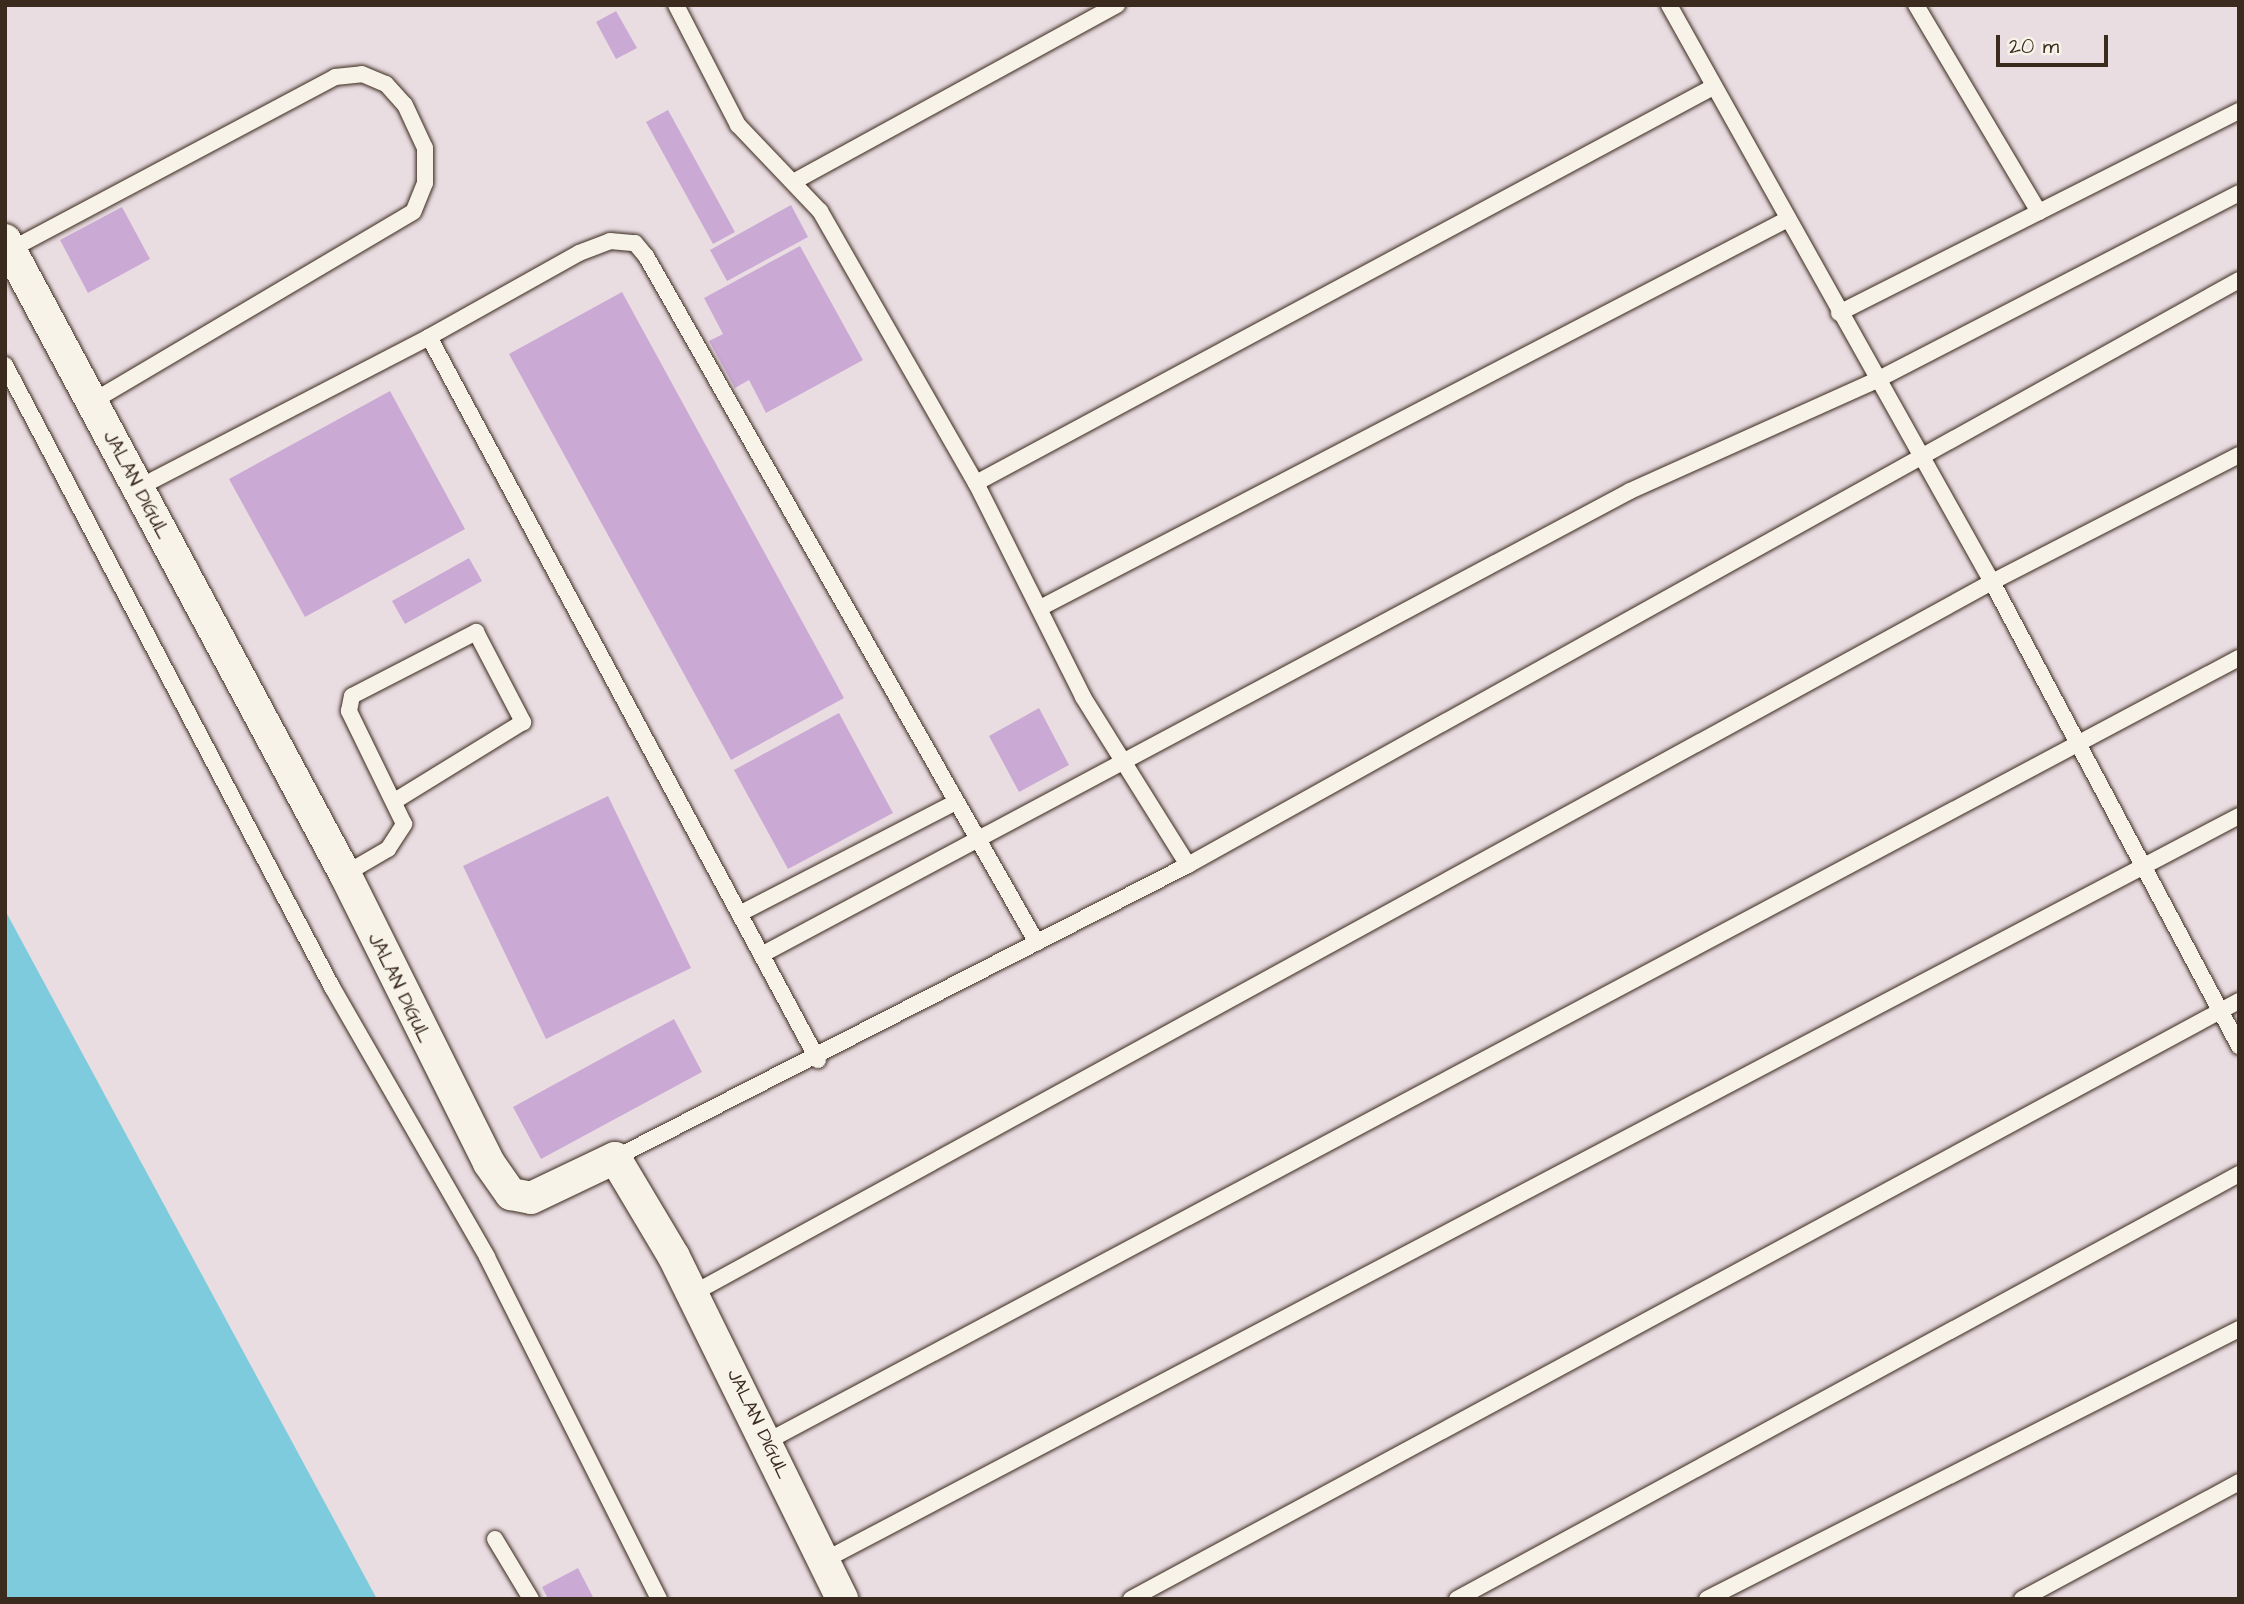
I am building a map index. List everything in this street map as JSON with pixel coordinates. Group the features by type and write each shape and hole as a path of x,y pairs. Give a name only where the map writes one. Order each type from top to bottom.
{"street":[{"name":"JALAN DIGUL","path":"8,245 345,874 453,1099 511,1194 531,1198 615,1158 692,1294 768,1441 842,1599"}],"lane":[{"path":"676,5 738,125 797,180 976,483 1042,607 1083,697 1188,865"},
{"path":"797,180 1117,5"},
{"path":"1669,5 1839,313 1992,582 2239,1046"},
{"path":"1916,5 2039,212"},
{"path":"8,245 335,77 362,74 386,84 405,105 425,148 425,183 413,212 92,402"},
{"path":"976,483 1713,87"},
{"path":"1839,313 2239,111"},
{"path":"763,954 979,843 1630,491 1877,380 2239,193"},
{"path":"1042,607 1788,219"},
{"path":"138,488 429,337 579,253 610,241 635,243 1037,943"},
{"path":"615,1158 818,1060 1188,865 1918,454 2239,280"},
{"path":"429,337 818,1060"},
{"path":"5,365 332,987 487,1257 659,1599"},
{"path":"692,1294 1992,582 2239,455"},
{"path":"345,874 397,842 404,824 396,800 349,711 352,696 476,632 523,722 396,800"},
{"path":"768,1441 2239,658"},
{"path":"741,913 956,802"},
{"path":"823,1561 2239,817"},
{"path":"1131,1599 2239,1001"},
{"path":"1457,1599 2239,1174"},
{"path":"1707,1599 2239,1329"},
{"path":"2022,1599 2239,1482"},
{"path":"495,1539 531,1599"}],"shaded area":[{"path":"5,5 2239,5 2239,1599 377,1599 5,910"}],"water":[{"path":"5,910 377,1599 5,1599"}],"building":[{"path":"616,11 637,48 616,59 596,22"},
{"path":"668,110 735,232 713,244 646,122"},
{"path":"791,205 808,237 727,281 710,250"},
{"path":"122,207 150,259 88,293 60,240"},
{"path":"800,246 863,360 766,413 749,380 735,388 709,341 723,334 704,298"},
{"path":"622,292 844,698 731,760 509,354"},
{"path":"390,391 465,529 305,617 229,479"},
{"path":"469,558 482,581 405,624 392,601"},
{"path":"1039,708 1069,765 1019,792 989,736"},
{"path":"839,713 893,813 788,869 734,770"},
{"path":"608,796 691,968 546,1039 463,866"},
{"path":"674,1019 702,1072 541,1159 513,1107"},
{"path":"578,1568 594,1599 548,1599 542,1587"}]}
